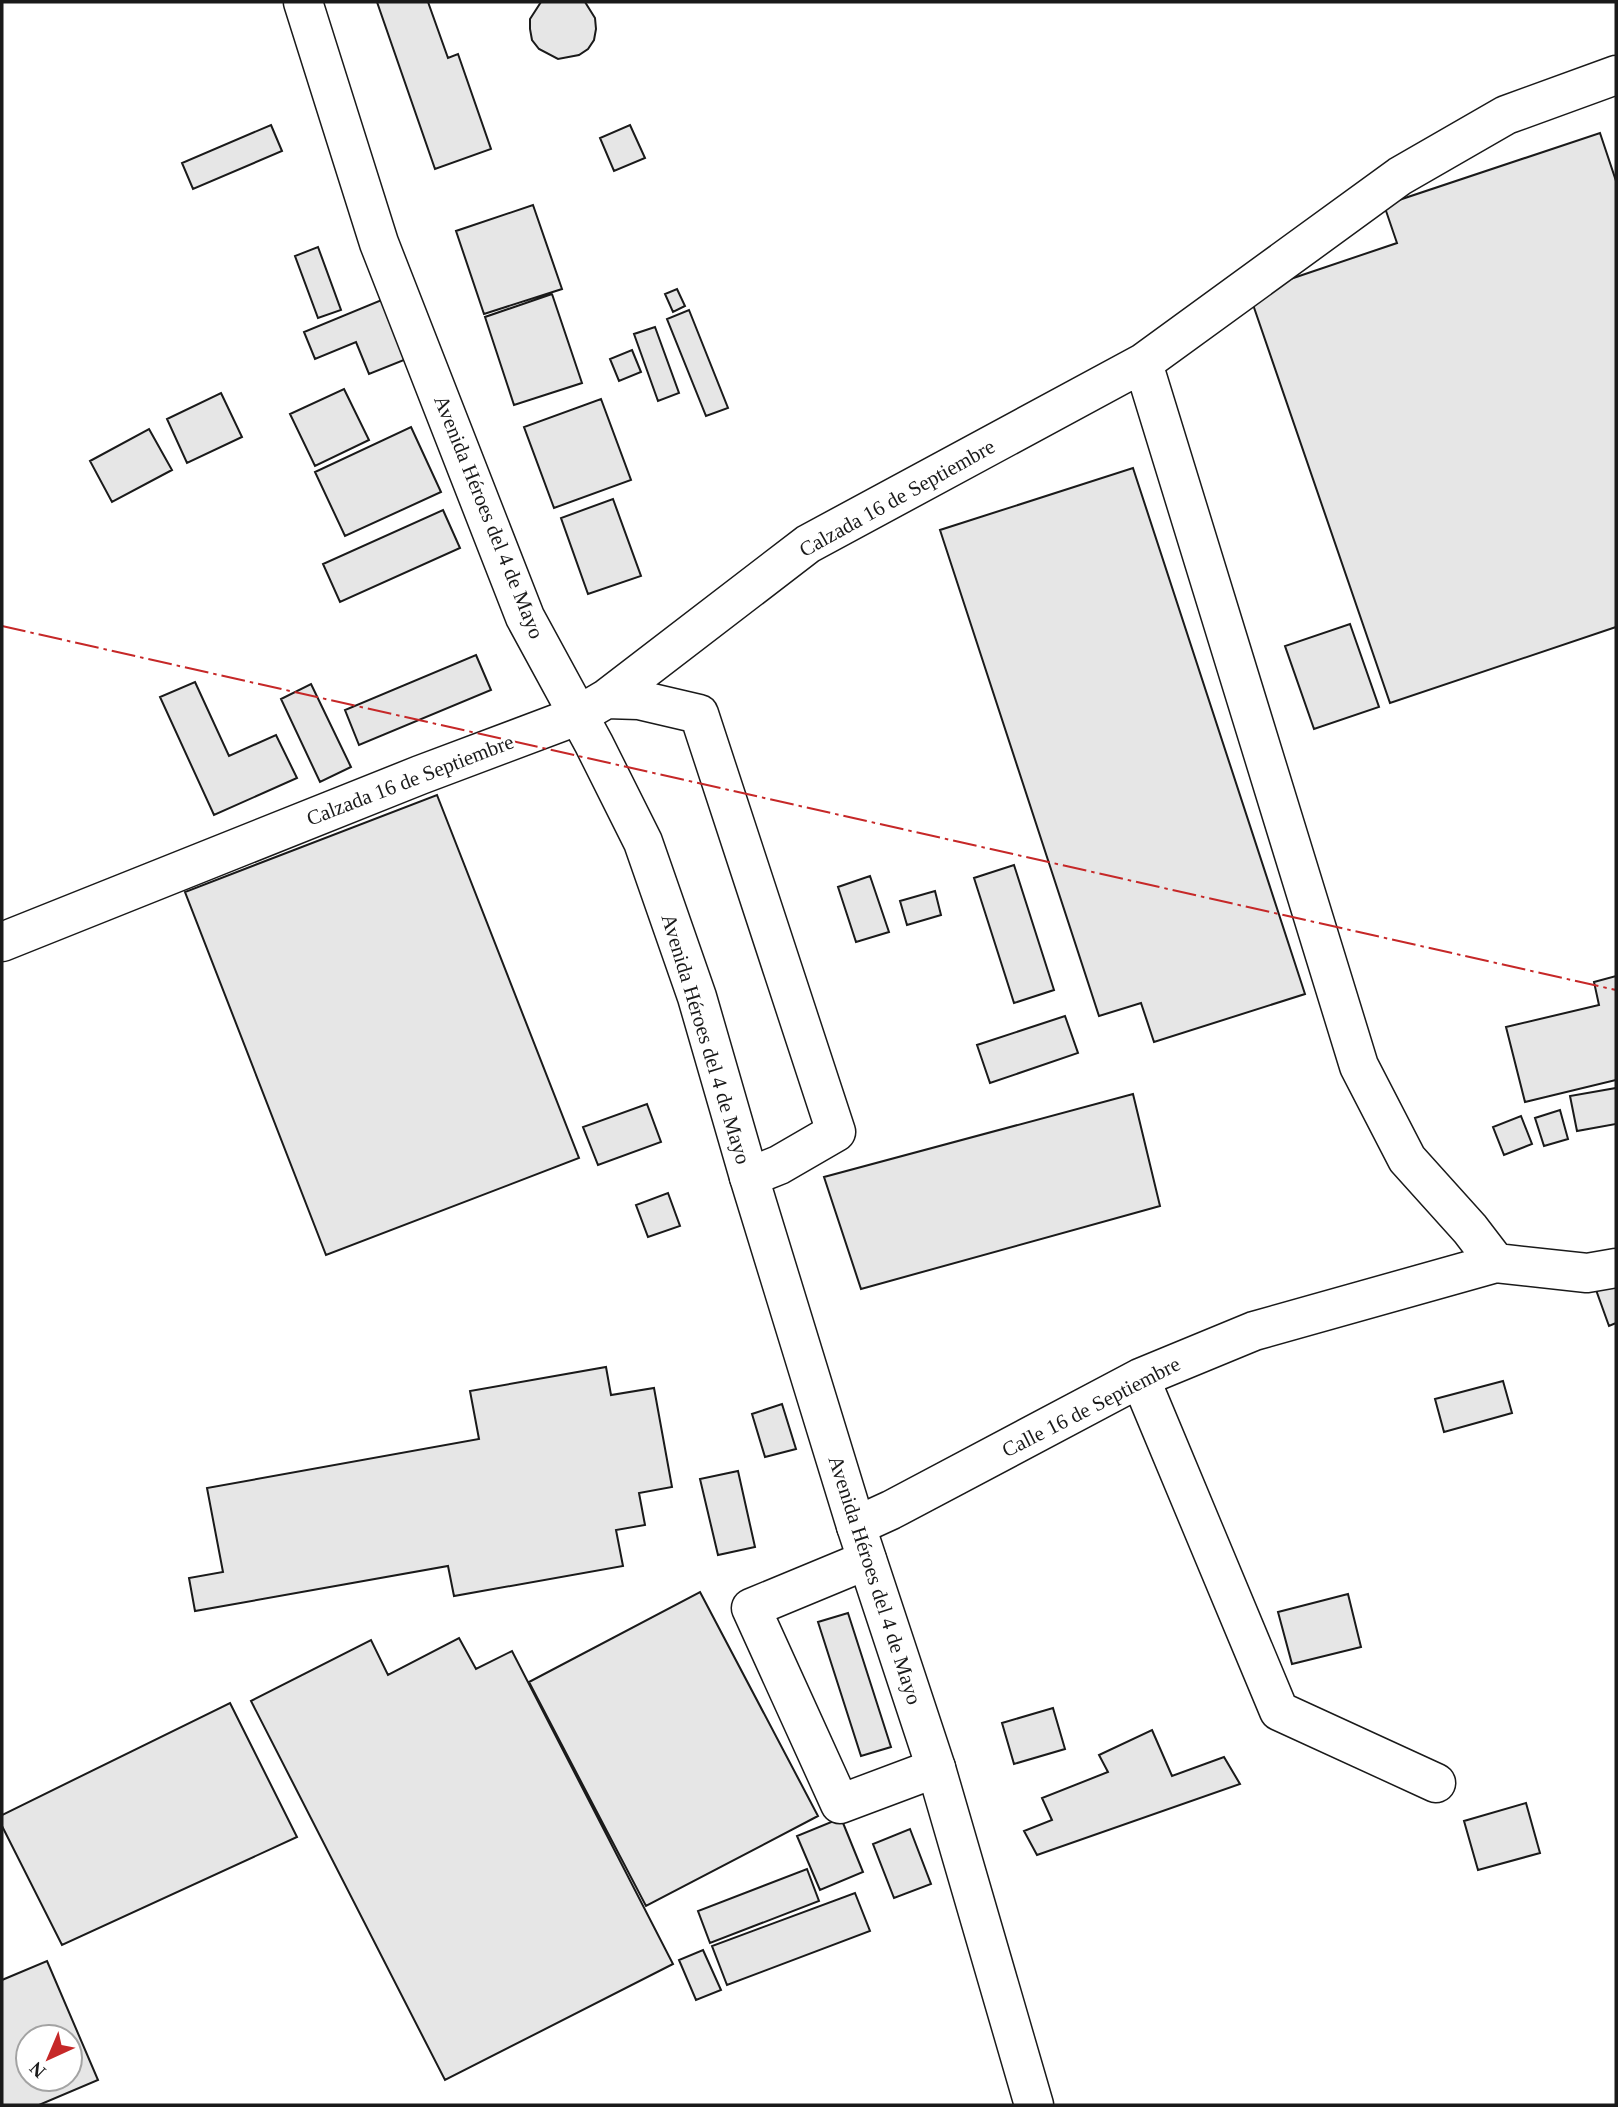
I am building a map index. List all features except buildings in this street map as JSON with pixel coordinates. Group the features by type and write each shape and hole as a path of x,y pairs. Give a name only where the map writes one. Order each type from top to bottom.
{"street":[{"name":"Avenida Héroes del 4 de Mayo","path":"303,2 379,243 525,617 592,707 594,744 643,842 696,997 862,1543 936,1768 1034,2105"},
{"name":"Calzada 16 de Septiembre","path":"2,942 592,707 808,544 1143,363 1400,176 1506,115 1616,75"},
{"path":"1143,363 1359,1066 1407,1160 1470,1229 1496,1263 1587,1273 1616,1268"},
{"path":"592,707 639,700 699,714 836,1132 779,1165 749,1177"},
{"name":"Calle 16 de Septiembre","path":"936,1768 840,1804 751,1608 1140,1378 1254,1331 1496,1263"},
{"path":"1140,1378 1279,1711 1436,1783"}],"power":[{"path":"2,626 1616,990"}]}
